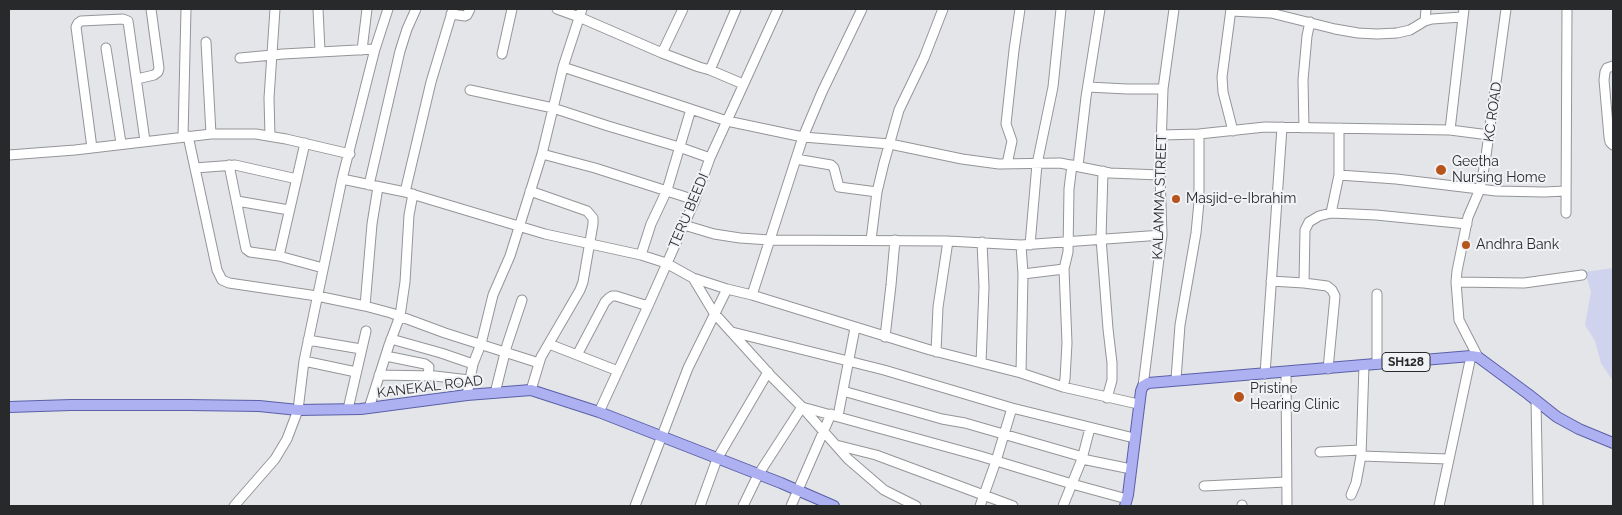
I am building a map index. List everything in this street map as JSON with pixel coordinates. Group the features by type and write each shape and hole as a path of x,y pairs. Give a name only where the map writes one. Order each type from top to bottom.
{"main road":[{"name":"SH128","path":"1143,386 1148,383 1175,380 1475,357"},
{"path":"1475,357 1557,417 1579,429 1613,443"},
{"path":"1126,503 1138,404 1143,386"},
{"name":"KANEKAL ROAD","path":"9,407 188,405 259,406 298,410 348,410 467,395 531,390 599,412 834,506"}],"street":[{"path":"137,79 154,75 158,72 159,68 151,9"},
{"path":"186,9 185,137 217,270 222,280 229,283 317,296 365,306 539,363"},
{"path":"270,136 275,9"},
{"path":"318,9 320,51"},
{"path":"362,50 367,9"},
{"path":"234,506 275,459 287,439 298,410 308,340 342,179 350,154 375,49 388,9"},
{"path":"365,306 374,186 400,51 416,9"},
{"path":"369,408 400,316 405,282 409,193 431,82 452,11 465,16 468,15 470,9"},
{"path":"502,54 512,9"},
{"path":"557,9 581,13 662,53 743,84"},
{"path":"662,53 683,9"},
{"path":"710,70 736,9"},
{"name":"TERU BEEDI","path":"599,412 684,225 710,158 778,9"},
{"path":"752,295 803,137 822,92 862,9"},
{"path":"871,240 878,192 899,110 924,58 943,9"},
{"path":"1007,164 1012,141 1006,124 1020,9"},
{"path":"1021,373 1025,245 1037,164 1053,87 1061,9"},
{"path":"1063,387 1067,343 1064,269 1068,241 1069,189 1075,166 1100,9"},
{"name":"KALAMMA STREET","path":"1143,386 1162,235 1160,175 1163,89 1174,9"},
{"path":"1425,21 1426,9"},
{"name":"KC ROAD","path":"1475,357 1459,320 1457,270 1467,224 1480,189 1485,163 1506,9"},
{"path":"1566,213 1567,9"},
{"path":"1233,131 1222,85 1231,10 1295,13 1310,22 1358,33 1377,34 1398,33 1410,30 1425,21 1463,13 1450,130"},
{"path":"467,395 473,364 481,344 493,295 510,256 542,154 563,67 581,13"},
{"path":"92,148 77,32 78,23 81,21 126,19 129,26 145,141"},
{"path":"1304,128 1303,80 1310,22"},
{"path":"206,42 211,134"},
{"path":"106,48 121,143"},
{"path":"240,58 320,51 375,49"},
{"path":"1613,66 1607,68 1604,80 1609,138 1613,145"},
{"path":"563,67 727,121 803,137 890,144 962,159 1007,164 1060,163 1122,174 1160,175"},
{"path":"1088,87 1127,90 1163,89"},
{"path":"470,90 553,108 679,146 710,158"},
{"path":"641,255 651,224 667,190 691,109"},
{"path":"1162,135 1199,134 1265,127 1450,130 1489,135"},
{"path":"1265,374 1282,128"},
{"path":"1331,213 1339,175 1339,128"},
{"path":"9,155 92,148 121,143 211,134 256,134 270,136 350,154"},
{"path":"1175,380 1180,325 1196,233 1199,202 1199,134"},
{"path":"279,256 305,143"},
{"path":"542,154 595,168 694,200"},
{"path":"796,159 831,166 834,168 839,187 878,192"},
{"path":"194,168 229,165 297,179"},
{"path":"229,165 246,249 250,252 279,256 323,268"},
{"path":"1103,171 1100,238 1112,363 1112,380 1107,398"},
{"path":"1339,175 1396,179 1480,189 1525,192 1566,191"},
{"path":"342,179 409,193 590,245 641,255 666,263 693,278 855,328 936,352 1021,373 1063,387 1138,404"},
{"path":"530,191 587,210 592,218 590,245 583,282 539,363 531,390"},
{"path":"237,201 289,210"},
{"path":"1304,283 1306,230 1309,222 1319,216 1331,213 1376,215 1467,224"},
{"path":"684,225 714,234 770,240 948,241 1025,245 1100,238 1162,235"},
{"path":"885,336 895,240"},
{"path":"936,352 938,308 948,241"},
{"path":"981,363 984,287 982,242"},
{"path":"1023,274 1064,269"},
{"path":"1456,282 1524,283 1582,274"},
{"path":"693,278 714,313 848,459 884,490 916,506"},
{"path":"1271,281 1328,286 1332,290 1335,296 1328,368"},
{"path":"635,506 688,368 727,289"},
{"path":"1377,294 1377,364"},
{"path":"577,355 605,302 609,298 616,296 648,306"},
{"path":"495,393 505,352 522,300"},
{"path":"791,506 824,431 834,415 843,390 855,328"},
{"path":"348,410 366,331"},
{"path":"732,332 884,370 1012,408 1134,438"},
{"path":"391,339 473,364"},
{"path":"308,340 362,349"},
{"path":"549,344 618,371"},
{"path":"386,356 425,364 428,368 428,376"},
{"path":"1439,506 1448,459 1475,357"},
{"path":"304,361 356,372"},
{"path":"1351,496 1356,483 1361,453 1364,366"},
{"path":"700,506 717,459 768,372"},
{"path":"1286,372 1287,506"},
{"path":"379,375 428,376 469,380"},
{"path":"843,390 942,419 965,423 1082,458 1131,469"},
{"path":"1536,400 1538,506"},
{"path":"802,407 996,461 1126,503"},
{"path":"743,506 758,475 802,407"},
{"path":"980,506 1012,408"},
{"path":"1063,506 1082,458 1090,428"},
{"path":"836,445 876,455 1013,506"},
{"path":"1320,452 1448,459"},
{"path":"1204,486 1286,482"}],"shaded area":[{"path":"1613,268 1613,381 1601,363 1595,341 1585,325 1591,292 1585,272"}],"place":[{"name":"Geetha Nursing Home","path":"1441,170"},
{"name":"Masjid-e-Ibrahim","path":"1176,199"},
{"name":"Andhra Bank","path":"1466,245"},
{"name":"Pristine Hearing Clinic","path":"1239,397"}]}
